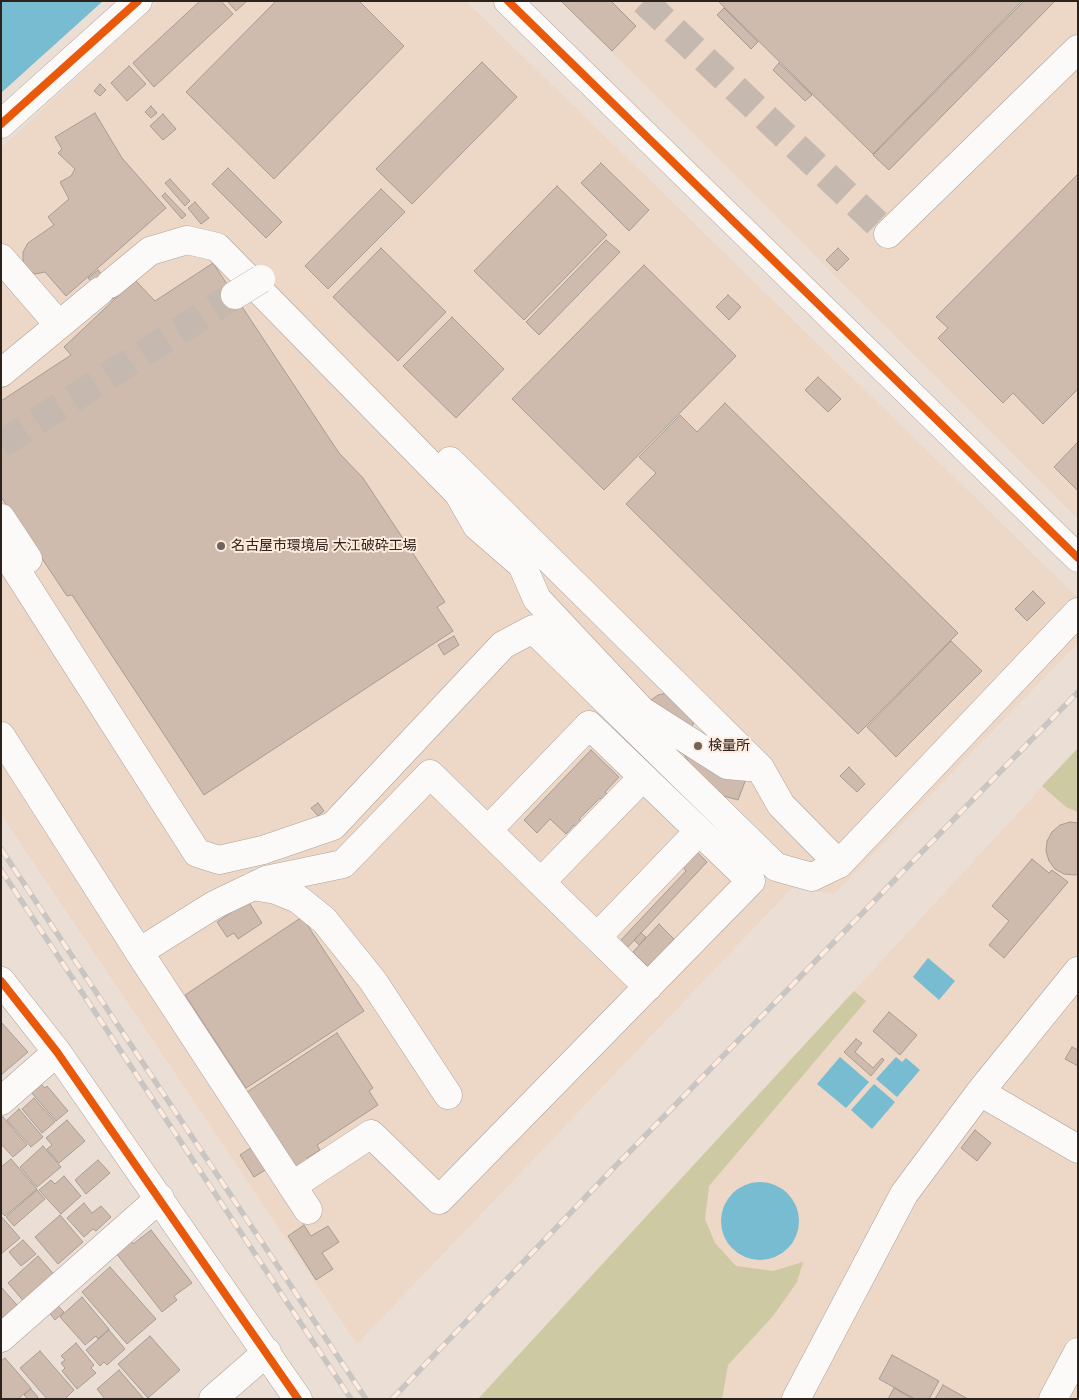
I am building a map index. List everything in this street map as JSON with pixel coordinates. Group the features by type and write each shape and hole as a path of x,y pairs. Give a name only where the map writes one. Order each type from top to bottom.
{"street":[{"path":"1,124 138,1"},
{"path":"508,1 1078,558"},
{"path":"888,234 1078,49"},
{"path":"1,373 150,251 187,240 217,247 458,494 477,526 522,565"},
{"path":"1,258 59,325"},
{"path":"235,295 261,279 495,506 760,768 781,805 839,864"},
{"path":"495,506 505,533 517,545 522,565 537,599 642,711 727,764 760,768"},
{"path":"1,518 140,730 180,826"},
{"path":"1,546 197,853 219,860 263,850 333,826 504,645 533,629 776,866 812,877 839,864 1078,612"},
{"path":"292,1186 370,1134 439,1200 751,881 589,725 488,830"},
{"path":"1,736 138,952 308,1210"},
{"path":"138,952 214,906 266,880 344,864 430,774 648,987"},
{"path":"541,882 643,777"},
{"path":"597,937 699,831"},
{"path":"253,886 276,890 298,899 324,920 373,980 448,1095"},
{"path":"796,1399 904,1194 980,1092 1078,971"},
{"path":"1,981 57,1052 298,1399"},
{"path":"1,1101 57,1052"},
{"path":"980,1092 1078,1149"},
{"path":"1,1338 160,1198"},
{"path":"213,1399 267,1352"},
{"path":"1053,1399 1078,1352"}],"shaded area":[{"path":"159,1 466,1 1078,598 1078,643 834,894 792,888 357,1344 1,814 1,148"},
{"path":"561,1 1078,1 1078,519"},
{"path":"1078,748 1078,1399 478,1399 854,991"},
{"path":"1078,748 1078,812 1066,807 1042,786"},
{"path":"854,991 866,1001 709,1186 705,1219 715,1243 736,1266 773,1271 803,1262 797,1282 773,1316 728,1365 722,1399 478,1399"}],"water":[{"path":"1,1 103,1 1,93"},
{"path":"928,958 955,981 939,1000 913,977"},
{"path":"840,1057 869,1082 846,1108 817,1084"},
{"path":"896,1057 902,1062 906,1058 920,1070 897,1097 876,1079"},
{"path":"874,1084 895,1102 872,1129 851,1110"},
{"path":"760,1182 775,1185 792,1199 796,1206 799,1221 796,1236 782,1253 775,1257 760,1260 745,1257 728,1243 724,1236 721,1221 724,1206 738,1189 745,1185"}],"building":[{"path":"200,1 221,1 233,14 154,87 133,63"},
{"path":"227,1 247,1 236,11"},
{"path":"276,1 359,1 404,46 274,179 186,92"},
{"path":"561,1 611,1 636,26 612,51"},
{"path":"718,1 1022,1 873,154"},
{"path":"1024,1 1055,1 889,170 873,155"},
{"path":"724,8 758,42 751,49 717,15"},
{"path":"482,62 517,97 412,204 376,169"},
{"path":"779,63 812,95 805,101 773,70"},
{"path":"129,66 146,84 127,101 111,83"},
{"path":"100,84 106,90 100,96 94,91"},
{"path":"151,106 157,113 151,118 145,112"},
{"path":"95,113 122,158 166,208 66,296 45,272 35,274 27,269 23,262 23,252 28,243 54,225 48,217 69,199 60,182 71,176 75,169 58,153 62,149 55,137"},
{"path":"163,114 176,129 163,140 150,126"},
{"path":"601,163 649,210 629,231 581,183"},
{"path":"228,168 282,222 266,238 212,184"},
{"path":"1078,174 1078,389 1043,424 1013,393 1003,403 938,338 948,328 936,317"},
{"path":"170,179 190,201 185,206 165,183"},
{"path":"557,186 607,235 524,320 474,271"},
{"path":"381,189 405,212 328,289 305,266"},
{"path":"165,193 186,215 182,219 162,196"},
{"path":"195,202 209,218 201,224 188,208"},
{"path":"606,240 620,252 539,335 526,322"},
{"path":"381,248 446,312 398,361 333,297"},
{"path":"838,248 849,259 837,271 826,260"},
{"name":"名古屋市環境局 大江破砕工場","path":"213,263 339,453 363,478 445,602 437,607 453,631 204,795 72,595 67,596 1,497 1,401 71,355 64,347 135,280 155,301"},
{"path":"644,265 736,356 604,490 512,399"},
{"path":"98,270 119,294 109,302 88,278"},
{"path":"728,295 741,307 729,320 716,307"},
{"path":"452,317 504,369 456,418 403,366"},
{"path":"818,377 841,399 828,412 805,390"},
{"path":"725,403 958,633 858,734 626,504 656,473 639,457 680,415 697,432"},
{"path":"1078,442 1078,491 1054,467"},
{"path":"1033,591 1045,603 1027,621 1015,609"},
{"path":"454,636 459,645 444,655 438,645"},
{"path":"951,641 982,671 896,757 867,727"},
{"name":"検量所","path":"672,692 694,721 691,730 721,739 746,779 738,800 709,792 677,744 643,706 658,695"},
{"path":"591,750 619,777 605,792 609,796 603,801 600,798 579,819 582,822 577,828 574,825 566,834 550,819 537,833 524,820"},
{"path":"849,767 865,784 857,792 840,776"},
{"path":"318,803 324,811 318,816 311,808"},
{"path":"1070,822 1078,823 1078,874 1075,875 1064,874 1055,869 1049,861 1046,851 1047,841 1052,832 1060,825"},
{"path":"697,852 707,862 627,948 620,941 686,871 683,867"},
{"path":"1032,859 1049,873 1052,870 1068,882 1004,958 989,945 1009,921 992,906"},
{"path":"248,901 262,923 238,939 234,933 227,937 217,922"},
{"path":"302,917 364,1011 246,1088 185,995"},
{"path":"659,924 674,939 668,946 671,949 648,967 633,952"},
{"path":"641,933 646,937 639,945 634,940"},
{"path":"889,1012 917,1035 900,1055 873,1031"},
{"path":"1,1022 28,1052 1,1075"},
{"path":"337,1033 373,1088 369,1091 378,1105 317,1145 320,1150 307,1158 311,1163 299,1171 247,1092"},
{"path":"856,1039 862,1043 855,1052 873,1068 882,1058 884,1060 871,1076 844,1052"},
{"path":"1072,1047 1078,1050 1078,1066 1065,1059"},
{"path":"41,1084 45,1088 47,1086 68,1111 56,1121 31,1092"},
{"path":"34,1098 55,1122 42,1133 22,1109"},
{"path":"19,1109 43,1137 31,1147 7,1120"},
{"path":"3,1117 27,1145 13,1157 1,1144 1,1118"},
{"path":"67,1120 85,1141 59,1163 47,1149 52,1145 46,1138"},
{"path":"975,1130 991,1143 977,1161 961,1148"},
{"path":"255,1145 270,1167 254,1177 240,1155"},
{"path":"43,1146 61,1167 37,1187 20,1167"},
{"path":"11,1159 37,1189 5,1216 1,1212 1,1167"},
{"path":"98,1160 110,1173 86,1194 75,1180"},
{"path":"64,1176 81,1196 61,1214 39,1190 51,1180 55,1184"},
{"path":"37,1190 45,1199 14,1226 6,1217"},
{"path":"84,1203 92,1213 101,1206 111,1217 96,1231 93,1229 84,1237 67,1218"},
{"path":"60,1215 83,1242 58,1264 35,1237"},
{"path":"1,1216 20,1238 1,1254"},
{"path":"304,1225 311,1236 328,1226 339,1242 322,1253 333,1269 316,1280 288,1236"},
{"path":"151,1230 192,1283 174,1296 177,1300 162,1312 116,1253 131,1241 133,1244"},
{"path":"23,1240 36,1254 21,1266 9,1252"},
{"path":"38,1256 57,1278 26,1304 8,1283"},
{"path":"110,1267 156,1319 127,1344 82,1292"},
{"path":"1,1287 17,1305 1,1319"},
{"path":"82,1297 109,1329 98,1339 96,1336 85,1345 60,1317"},
{"path":"56,1304 64,1312 55,1320 48,1311"},
{"path":"109,1330 125,1349 107,1365 104,1362 100,1366 86,1350"},
{"path":"150,1336 180,1370 148,1398 118,1364"},
{"path":"76,1343 94,1365 91,1368 96,1373 77,1389 62,1371 65,1368 61,1363 65,1360 61,1356"},
{"path":"40,1351 74,1390 65,1399 47,1399 20,1368"},
{"path":"892,1355 939,1381 929,1399 915,1399 879,1379"},
{"path":"5,1358 31,1388 18,1399 1,1399 1,1361"},
{"path":"119,1370 144,1399 105,1399 97,1389"},
{"path":"943,1385 968,1399 935,1399"},
{"path":"894,1388 913,1399 888,1399"},
{"path":"31,1389 38,1397 36,1399 28,1399 24,1395"}],"tunnel":[{"path":"644,1 888,234"},
{"path":"1,444 235,295"}],"railway":[{"path":"392,1399 601,1181 1078,692"},
{"path":"1,849 366,1399"},
{"path":"1,870 351,1399"}],"cycle path":[{"path":"1,124 138,1"},
{"path":"508,1 1078,558"},
{"path":"1,981 57,1052 298,1399"}],"place":[{"name":"名古屋市環境局 大江破砕工場","path":"221,546"},
{"name":"検量所","path":"698,746"}]}
